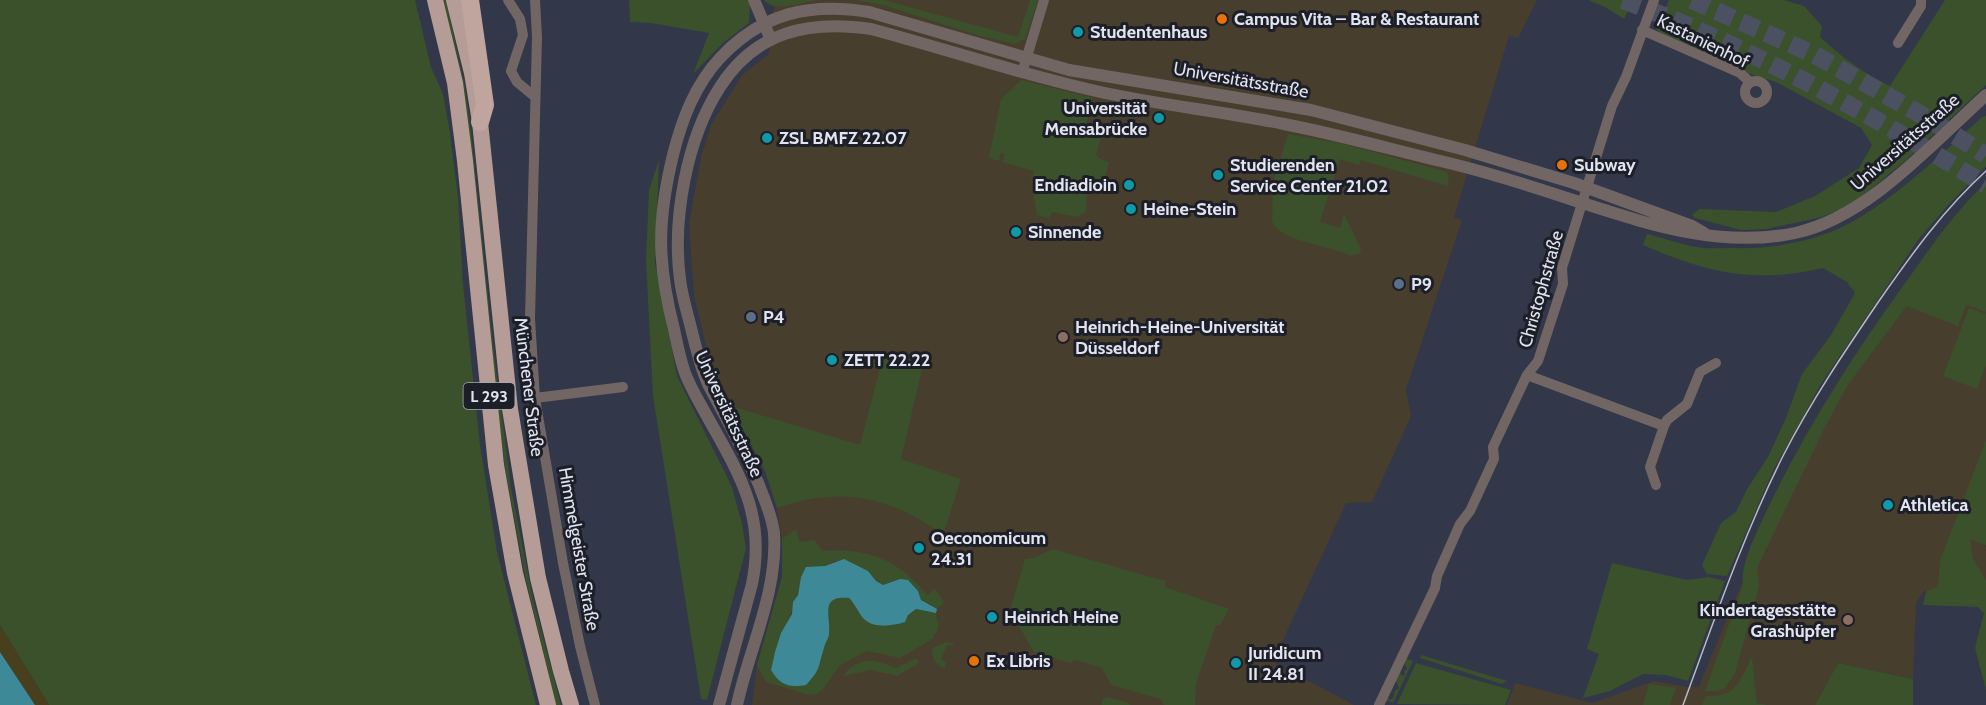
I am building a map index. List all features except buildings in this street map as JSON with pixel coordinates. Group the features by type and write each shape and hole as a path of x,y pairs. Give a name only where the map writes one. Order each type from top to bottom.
{"highway":[{"name":"L 293","path":"435,0 454,83 465,161 496,465 515,573 548,705"},
{"name":"Münchener Straße","path":"454,0 472,73 480,122 510,409 538,578 571,705"},
{"path":"470,0 485,105 480,122"}],"street":[{"path":"508,0 520,19 523,35 520,38 511,71 517,82 535,97"},
{"name":"Himmelgeister Straße","path":"535,0 537,37 530,319 535,398 563,563 595,705"},
{"path":"754,0 771,40"},
{"path":"1022,73 1044,0"},
{"name":"Christophstraße","path":"1379,705 1435,588 1437,576 1460,524 1470,511 1485,480 1494,459 1493,447 1527,375 1538,361 1563,284 1562,268 1612,106 1626,77 1654,0"},
{"path":"1898,43 1922,6 1921,0"},
{"name":"Universitätsstraße","path":"719,705 754,576 757,530 743,482 685,373 668,306 663,275 662,215 678,135 700,84 724,54 752,30 763,24 804,9 859,10 1069,70 1311,110 1465,150 1588,188 1692,226 1705,234"},
{"path":"890,34 893,19"},
{"name":"Universitätsstraße","path":"736,705 768,597 773,570 774,533 767,505 748,459 709,386 698,356 680,279 678,249 680,209 694,139 707,109 736,66 750,53 771,40 811,26 829,25 849,26 890,34 1022,73 1125,97 1306,129 1461,166 1683,233 1738,238 1764,238 1796,233 1824,224 1846,213 1879,192 1986,95"},
{"name":"Kastanienhof","path":"1642,30 1740,73 1750,82"},
{"path":"523,35 537,37"},
{"path":"519,48 524,53 536,57"},
{"path":"1656,485 1650,467 1664,426 1667,420 1687,404 1701,372 1716,363"},
{"path":"1527,375 1664,426"},
{"path":"535,398 622,387"}],"shaded area":[{"name":"Heinrich-Heine-Universität Düsseldorf","path":"775,0 1537,0 1518,38 1509,36 1454,217 1462,220 1406,389 1411,416 1372,502 1346,503 1273,662 1354,705 752,705 757,665 782,577 782,539 777,508 765,471 731,406 708,354 694,296 689,224 701,157 711,125 742,75 769,54"},
{"path":"1917,293 1986,312 1986,606 1935,590 1924,591 1916,603 1913,679 1838,663 1815,705 1758,703 1757,705 1507,705 1515,683 1592,703 1654,681 1688,687 1699,686 1752,559 1839,395"}],"green space":[{"path":"0,0 415,0 431,67 443,94 450,133 480,445 497,552 536,705 49,705 0,625"},
{"path":"442,0 446,0 465,87 511,488 533,599 561,705 556,705 526,581 506,474"},
{"path":"629,0 748,0 749,23 723,43 693,74 709,33 651,23 630,22"},
{"path":"764,0 817,0 782,7 769,4"},
{"path":"856,0 884,0 1018,37 1030,0 1038,0 1025,39 1015,44 980,36 883,5"},
{"path":"1588,0 1633,0 1624,19"},
{"path":"1669,0 1784,0 1804,6 1822,26 1820,37 1853,64 1890,86 1945,0 1986,0 1986,85 1905,161 1851,205 1822,217 1766,229 1741,230 1695,218 1692,215 1699,209 1776,212 1815,196 1859,168 1872,145 1861,128 1776,82 1747,73 1663,35 1656,29"},
{"path":"1021,80 1093,98 1085,129 1103,132 1096,155 1109,162 1101,184 1087,191 1086,211 1078,217 1052,212 1049,218 1037,215 1031,181 1034,171 1002,162 1005,155 1003,153 1000,154 999,161 989,158 1001,99"},
{"path":"1986,116 1986,166 1918,240 1821,384 1774,469 1727,576 1707,574 1702,565 1721,523 1736,512 1747,489 1768,457 1786,418 1802,374 1831,335 1855,293 1847,282 1823,268 1798,273 1752,275 1731,273 1688,263 1643,245 1647,234 1696,247 1710,248 1769,247 1817,237 1847,225 1888,198"},
{"path":"1288,134 1344,144 1447,172 1449,178 1447,186 1361,160 1359,165 1340,159 1320,222 1340,228 1344,214 1361,249 1360,253 1351,256 1295,238 1284,234 1272,221 1273,182"},
{"path":"659,160 655,263 677,376 732,487 746,548 707,700 701,699 653,396 646,261 649,190"},
{"path":"1986,183 1986,312 1966,305 1958,326 1907,306 1847,386 1757,568 1759,587 1735,673 1725,688 1718,691 1705,691 1743,585 1744,568 1750,548 1796,453 1829,396 1884,313 1942,232"},
{"path":"1969,308 1986,314 1986,365 1977,389 1943,376"},
{"path":"883,357 922,369 901,459 961,479 943,535 904,511 864,499 822,497 777,508 765,471 731,406 860,445"},
{"path":"1986,440 1986,545 1970,539 1973,559 1986,580 1986,690 1975,648 1984,613 1978,607 1923,605 1926,591 1937,587 1940,561"},
{"path":"796,529 800,542 814,540 823,551 854,552 881,558 905,573 927,595 935,589 944,602 937,609 921,600 918,591 900,579 883,585 876,581 868,571 858,566 835,561 801,577 771,670 821,663 823,650 829,637 829,604 839,598 849,598 860,614 878,626 895,625 916,609 936,613 938,628 934,638 900,658 867,651 840,665 823,689 815,695 766,682 757,665 782,577 782,539"},
{"path":"1053,549 1165,581 1165,587 1229,609 1220,625 1216,625 1196,684 1195,705 1164,705 1161,699 1111,685 1102,668 1076,660 1070,663 1034,652 1010,611 1025,559 1034,558"},
{"path":"1612,563 1687,580 1709,577 1725,581 1688,681 1666,675 1643,674 1610,691 1583,698 1599,654 1587,649"},
{"path":"946,642 954,644 953,646 947,645 941,659 946,663 945,668 935,661 932,648"},
{"path":"1421,655 1507,681 1502,684 1420,658"},
{"path":"1752,657 1757,703 1769,705 1702,705 1706,696 1731,691 1740,681"},
{"path":"917,658 919,663 897,676 871,670 843,676 849,669 861,662 881,662 896,668"},
{"path":"1405,658 1413,661 1393,703 1386,700 1387,695 1390,700 1399,688 1395,679 1399,670 1402,676 1405,674 1404,671 1407,669"},
{"path":"1416,663 1511,690 1505,705 1397,704"},
{"path":"1838,663 1913,679 1913,705 1815,705"},
{"path":"1649,684 1676,688 1670,705 1643,705"},
{"path":"1107,697 1130,705 1101,705 1103,699"}],"sand":[{"path":"0,625 49,705 35,705 0,652"}],"water":[{"path":"844,559 868,571 876,581 883,585 900,579 908,580 918,591 921,600 937,609 936,613 916,609 908,615 905,622 877,625 863,618 849,598 834,600 828,608 829,636 817,671 806,685 786,684 778,679 771,670 781,633 792,614 793,602 798,595 801,577 806,567 825,566"},
{"path":"0,652 35,705 0,705"}],"tunnel":[{"path":"1623,0 1764,60 1854,108 1986,185"},
{"path":"1692,0 1815,55 1927,118 1986,155"}],"tram line":[{"path":"1683,705 1768,486 1805,416 1854,339 1916,250 1956,201 1986,171"}],"place":[{"name":"Campus Vita – Bar & Restaurant","path":"1222,19"},
{"name":"Studentenhaus","path":"1078,32"},
{"name":"Universität Mensabrücke","path":"1159,118"},
{"name":"ZSL BMFZ 22.07","path":"767,138"},
{"name":"Subway","path":"1562,165"},
{"name":"Studierenden Service Center 21.02","path":"1218,175"},
{"name":"Endiadioin","path":"1129,185"},
{"name":"Heine-Stein","path":"1131,209"},
{"name":"Sinnende","path":"1016,232"},
{"name":"P9","path":"1399,284"},
{"name":"P4","path":"751,317"},
{"name":"Heinrich-Heine-Universität Düsseldorf","path":"1063,337"},
{"name":"ZETT 22.22","path":"832,360"},
{"name":"Athletica","path":"1888,505"},
{"name":"Oeconomicum 24.31","path":"919,548"},
{"name":"Heinrich Heine","path":"992,617"},
{"name":"Kindertagesstätte Grashüpfer","path":"1848,620"},
{"name":"Ex Libris","path":"974,661"},
{"name":"Juridicum II 24.81","path":"1236,663"}]}
